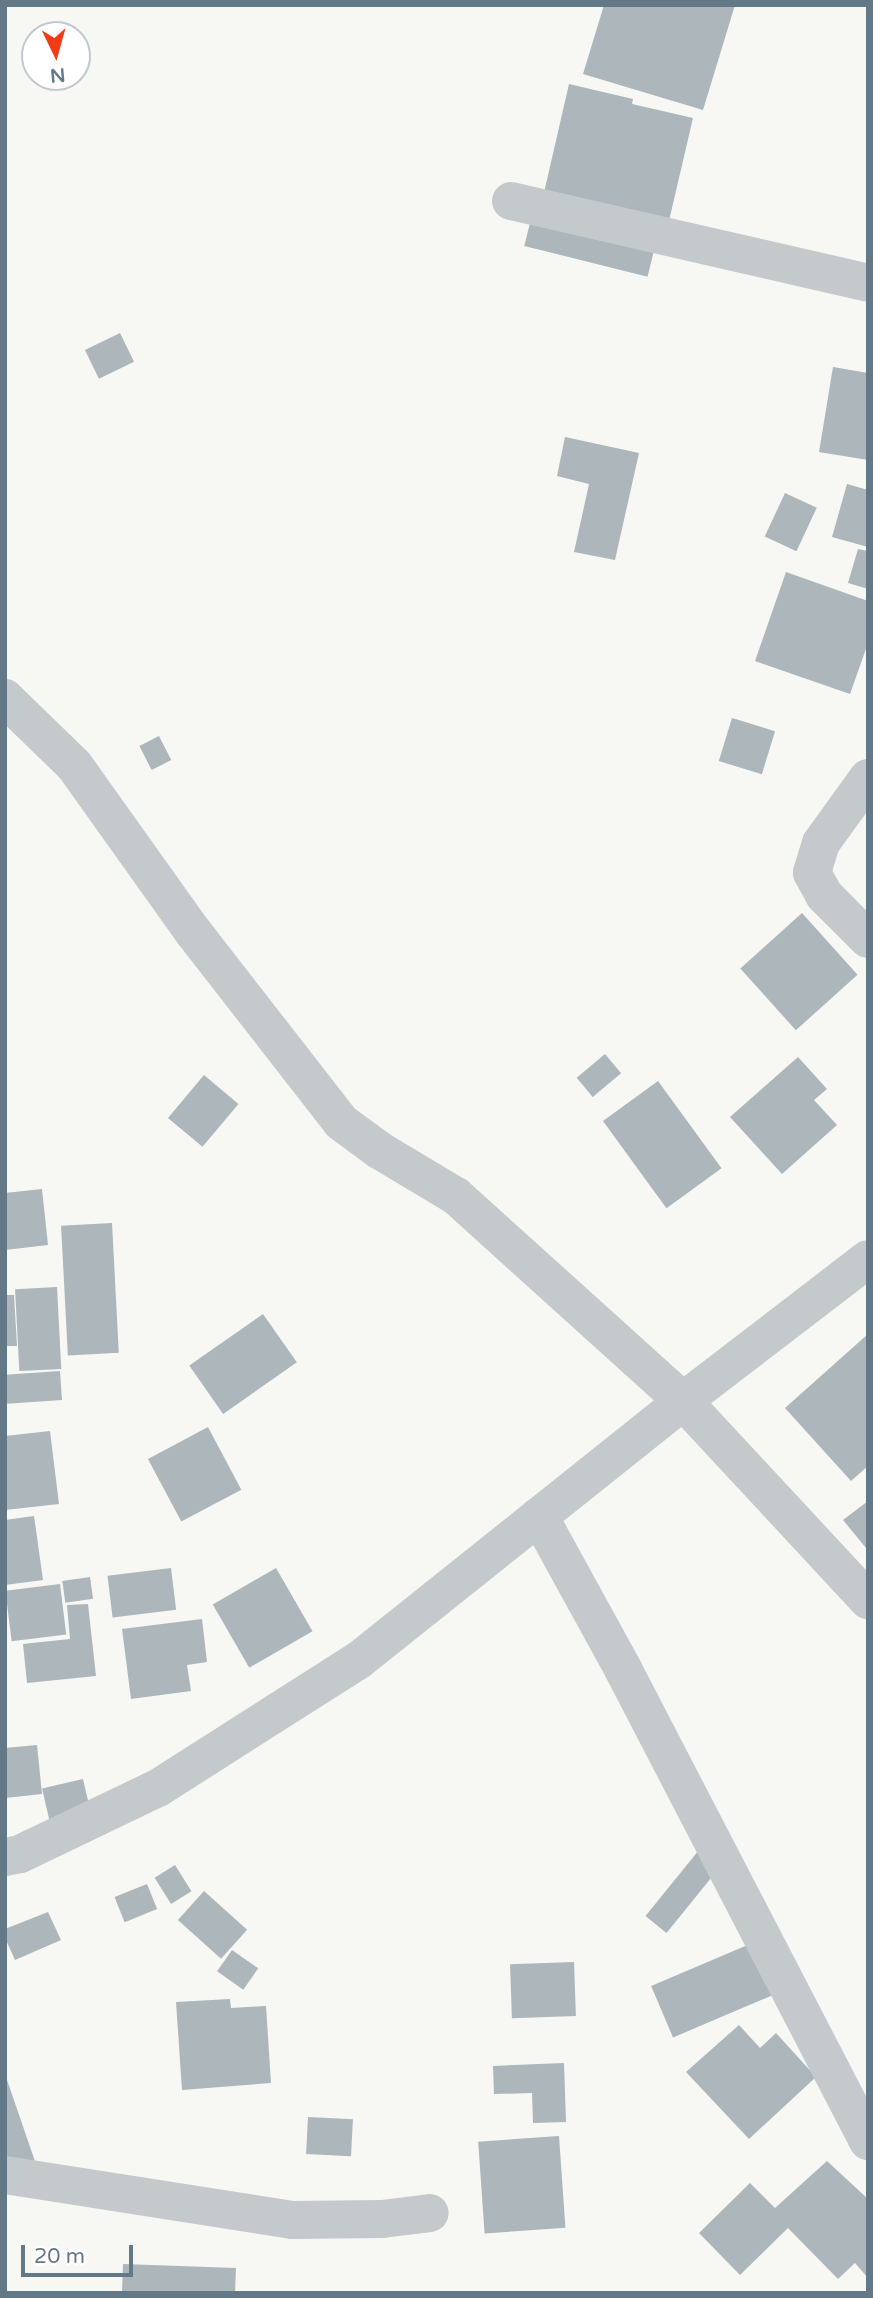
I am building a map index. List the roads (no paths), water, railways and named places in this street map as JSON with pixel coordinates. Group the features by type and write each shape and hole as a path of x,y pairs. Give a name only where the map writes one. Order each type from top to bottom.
{"street":[{"path":"511,201 868,283"},
{"path":"5,698 74,765 194,933 341,1122 379,1150 456,1196 683,1401 868,1600"},
{"path":"868,778 821,843 812,873 824,895 868,939"},
{"path":"5,1857 20,1854 158,1788 359,1660 683,1401 868,1259"},
{"path":"539,1516 623,1669 868,2141"},
{"path":"5,2175 293,2220 382,2219 430,2213"}]}
